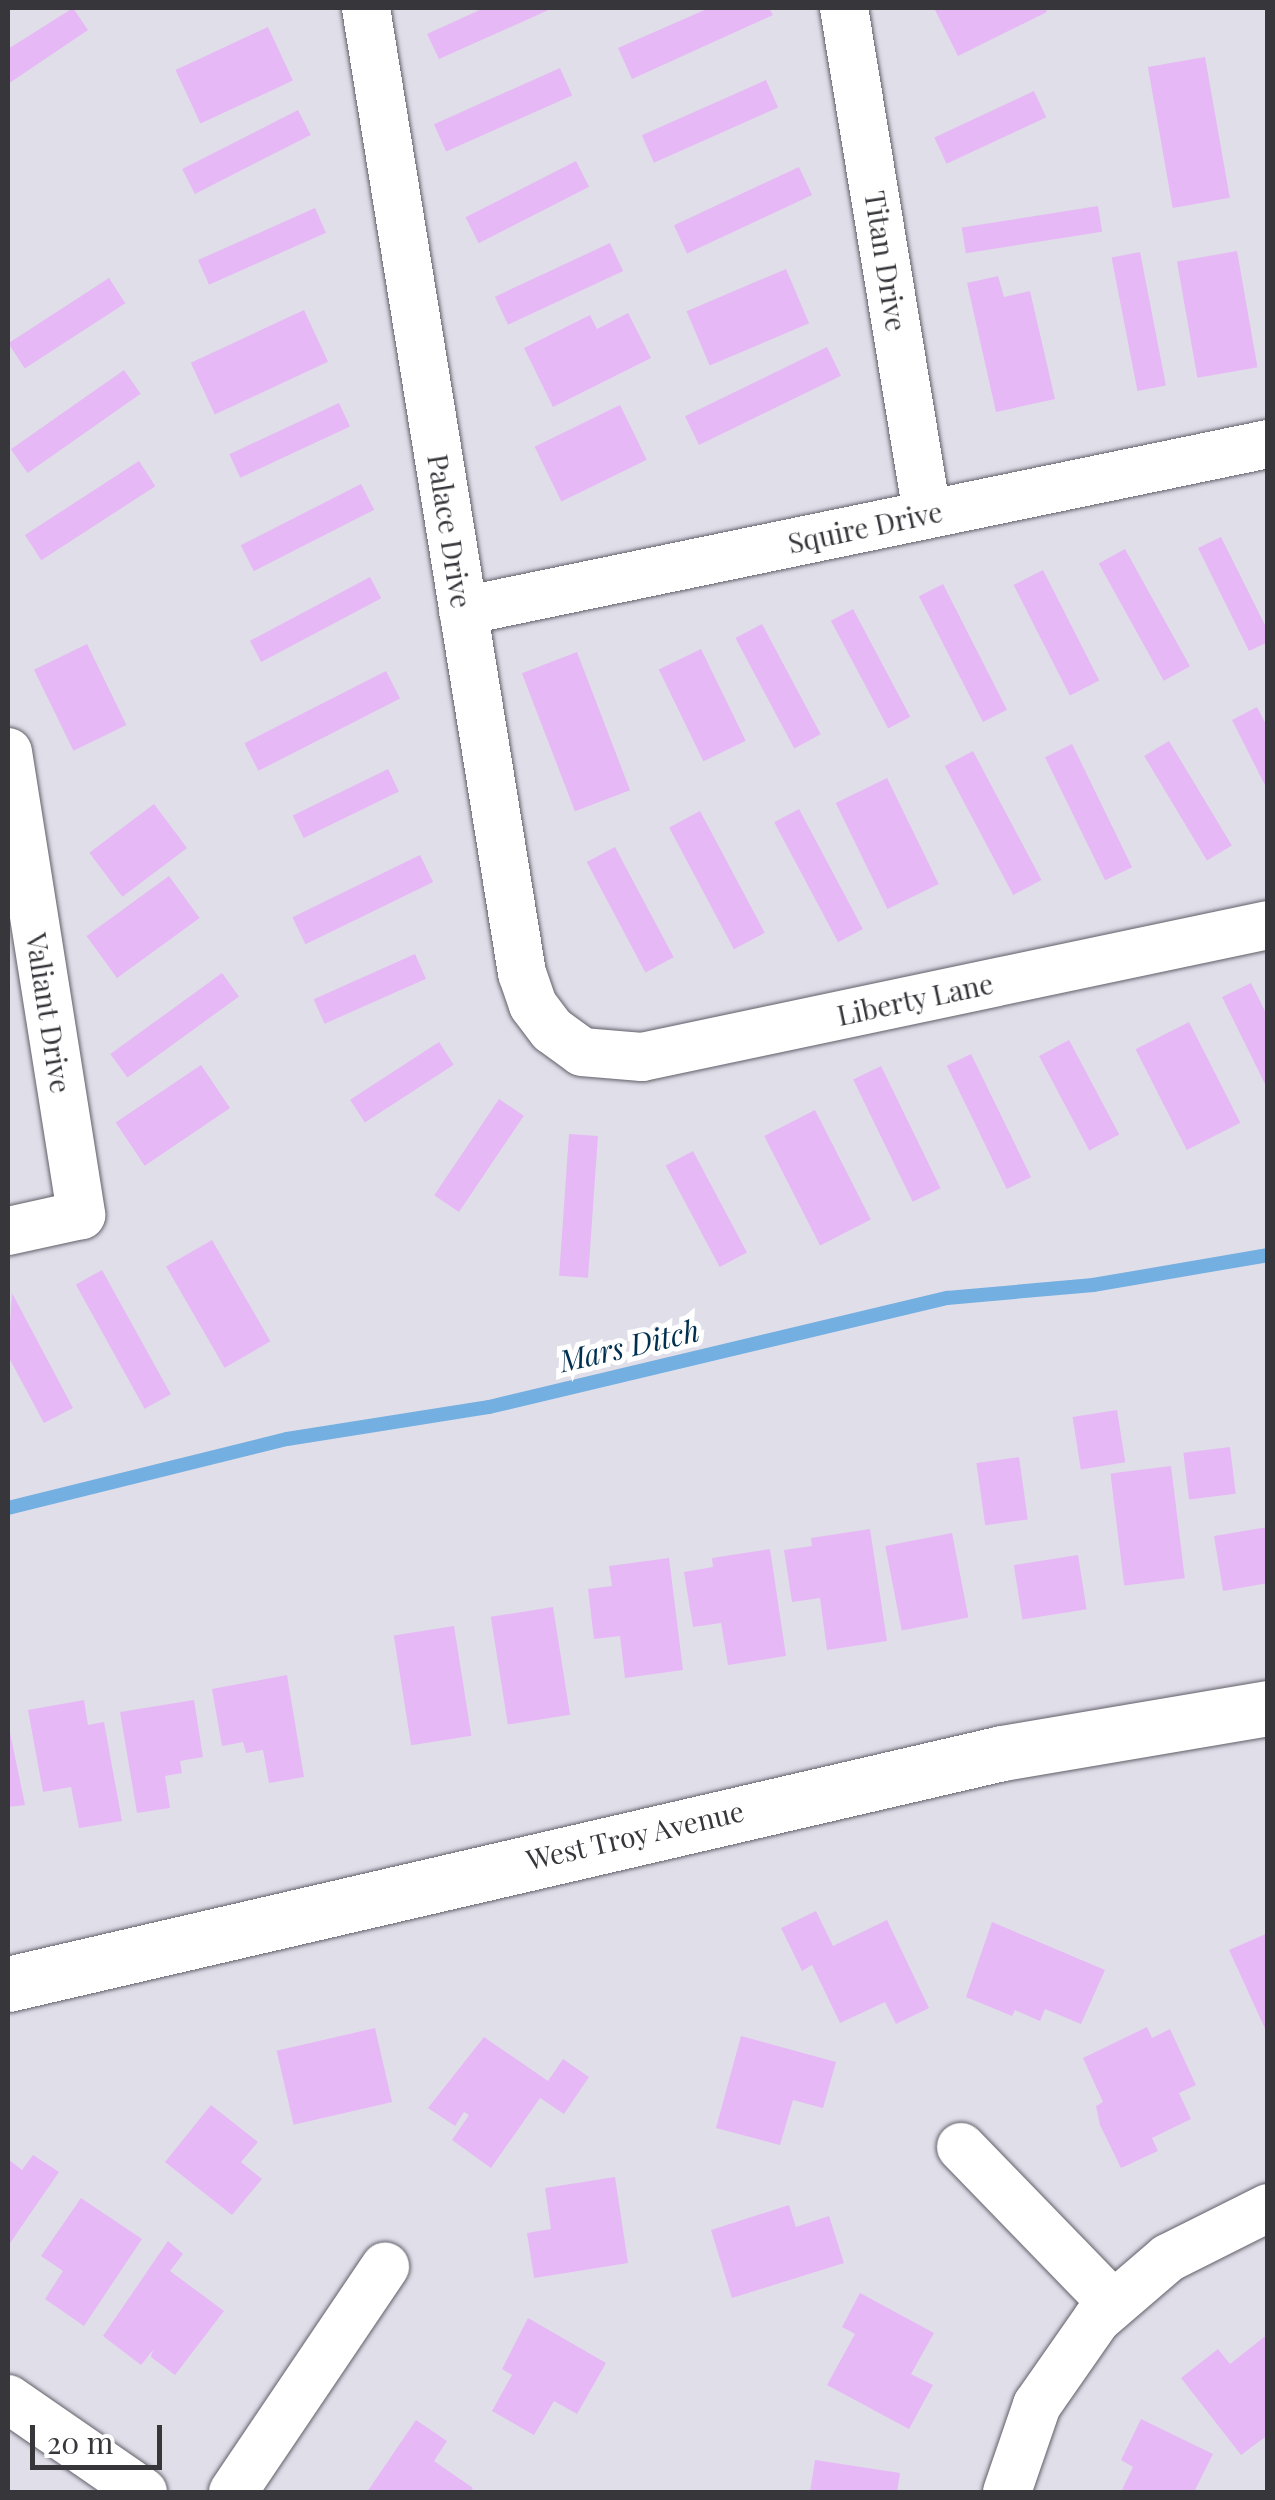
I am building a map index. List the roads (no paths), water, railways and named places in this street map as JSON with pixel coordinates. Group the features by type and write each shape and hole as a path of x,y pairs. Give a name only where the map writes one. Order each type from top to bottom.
{"street":[{"name":"Palace Drive","path":"366,8 524,984 540,1018 564,1042"},
{"name":"Titan Drive","path":"844,8 927,514"},
{"name":"Squire Drive","path":"463,611 1268,444"},
{"name":"Valiant Drive","path":"8,752 81,1215 8,1230"},
{"name":"Liberty Lane","path":"564,1042 599,1056 642,1057 1268,925"},
{"name":"West Troy Avenue","path":"8,1984 982,1757 1268,1708"},
{"path":"961,2146 1112,2304"},
{"path":"1007,2492 1037,2406 1070,2350 1112,2304 1168,2258 1268,2208"},
{"path":"233,2492 385,2267"},
{"path":"8,2399 142,2492"}],"waterway":[{"name":"Mars Ditch","path":"8,1508 287,1439 489,1407 947,1298 1093,1285 1268,1255"}]}
